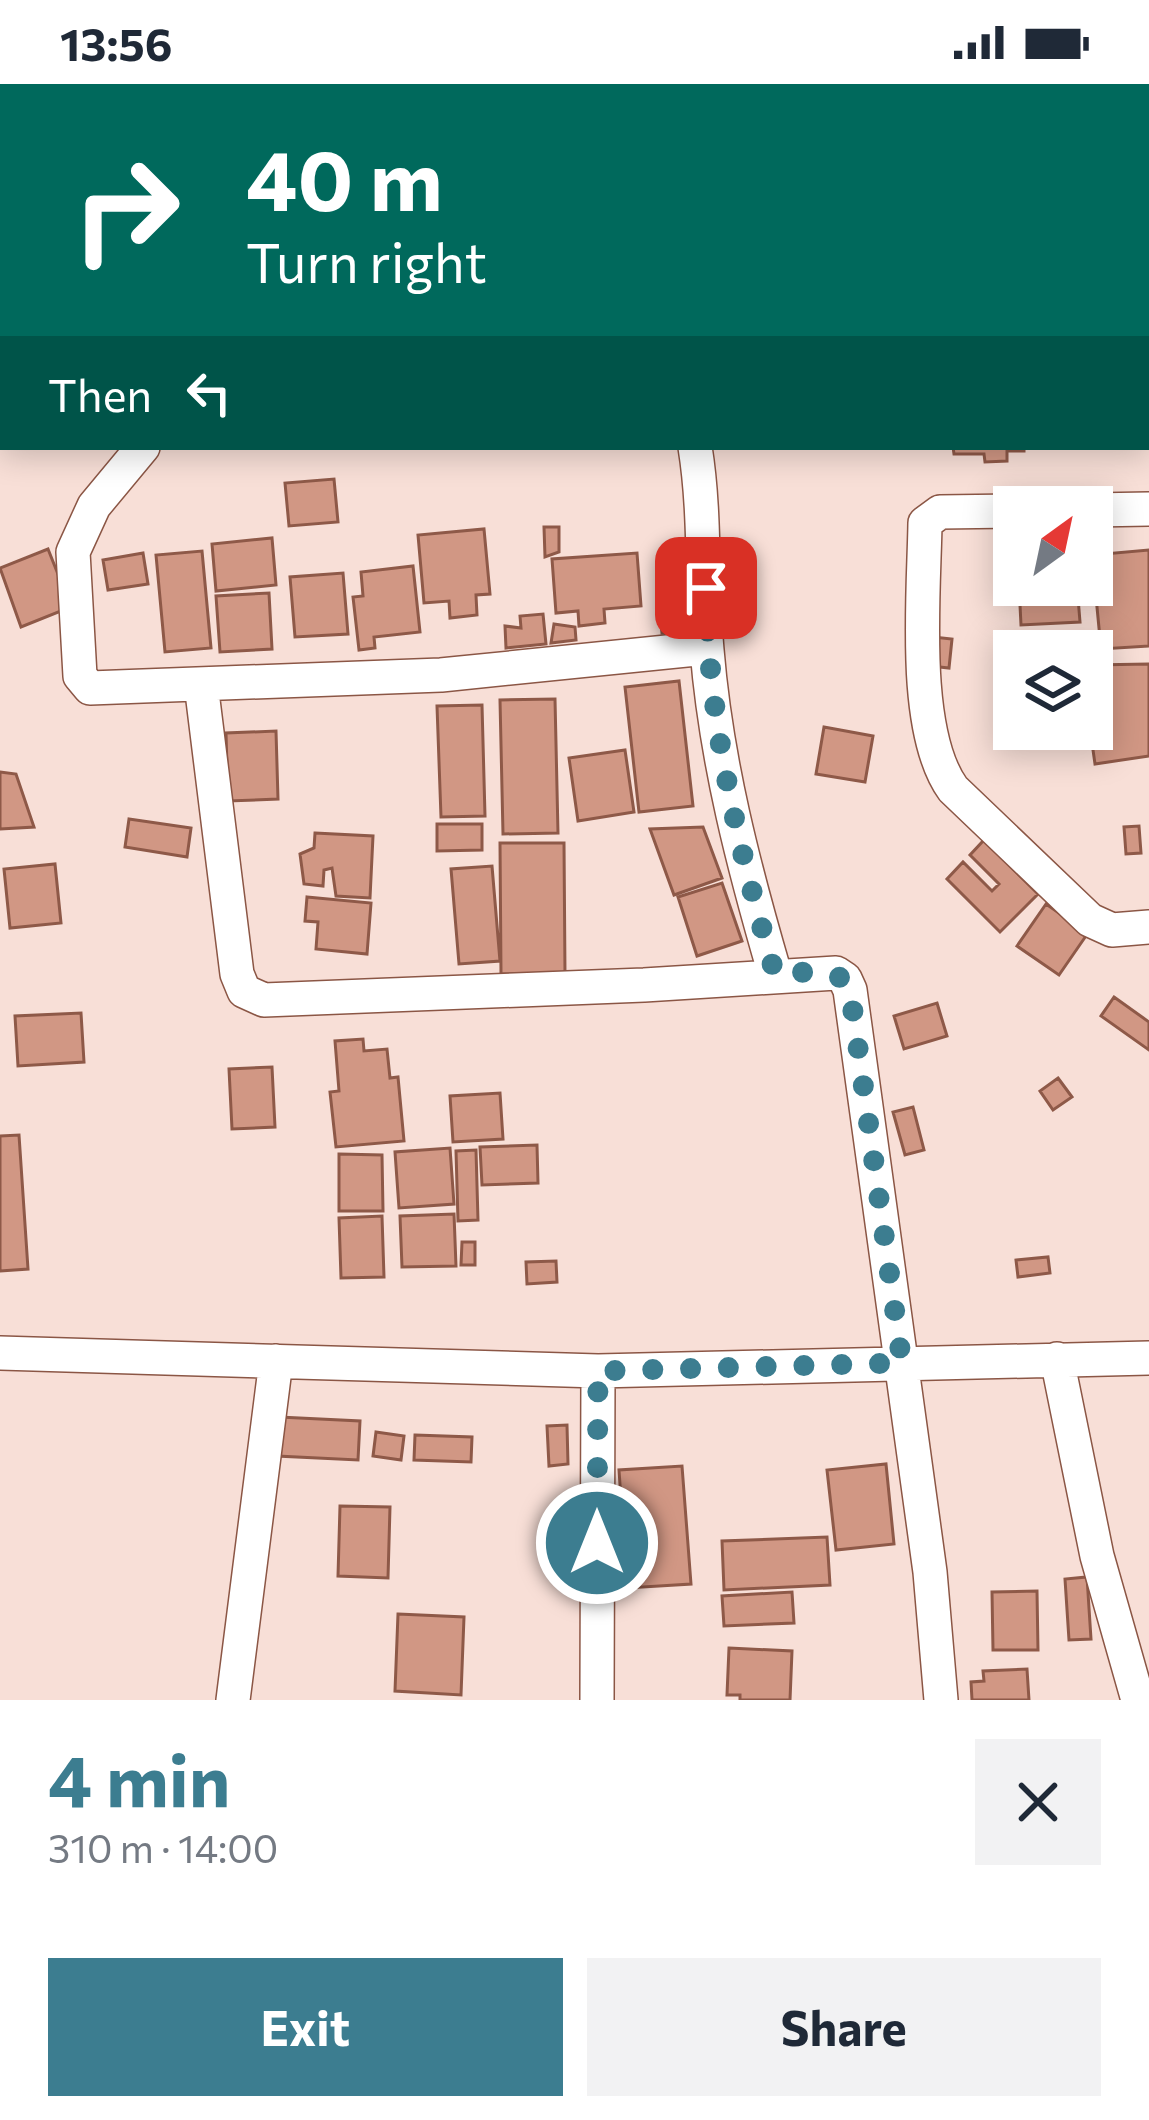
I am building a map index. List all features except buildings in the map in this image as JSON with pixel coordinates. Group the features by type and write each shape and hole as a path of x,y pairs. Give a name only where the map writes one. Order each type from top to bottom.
{"street":[{"path":"141,450 94,506 73,552 80,676 90,688 441,675 706,648"},
{"path":"695,450 706,648 719,750 775,974"},
{"path":"1113,509 1149,508"},
{"path":"993,511 940,512 925,523 924,681 938,764 953,789 1090,920 1112,930 1149,927"},
{"path":"201,684 237,974 244,991 264,1000 644,986 775,974 836,973 845,979 930,1573 941,1700"},
{"path":"0,1353 598,1371 1149,1358"},
{"path":"1057,1359 1097,1556 1138,1700"},
{"path":"233,1700 276,1361"},
{"path":"597,1700 598,1371"}],"route":[{"path":"597,1543 598,1371 902,1363 850,990 836,973 775,974 742,860 719,750 706,648 706,588"}]}
